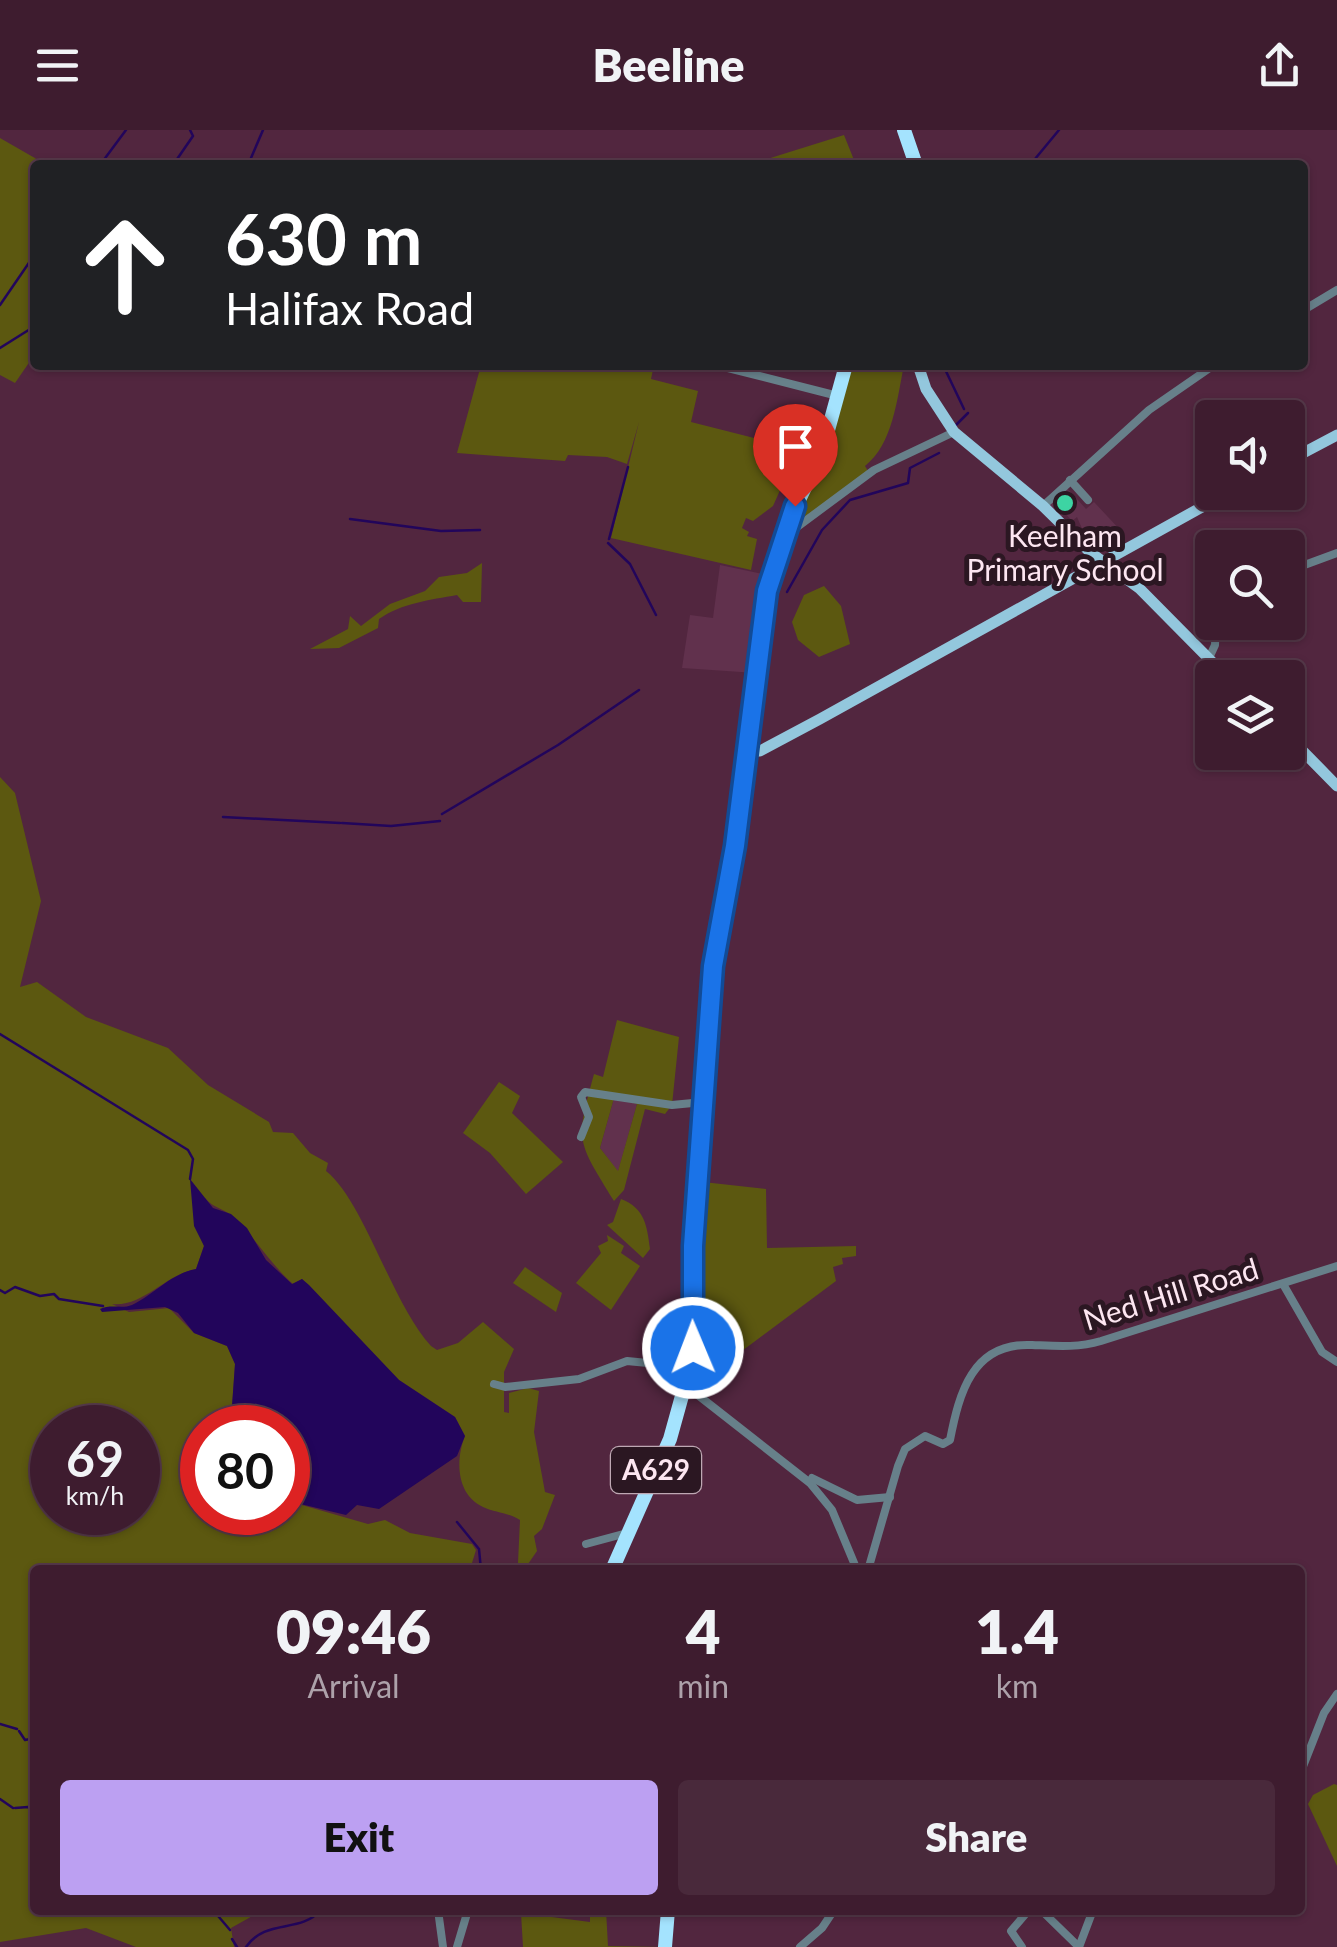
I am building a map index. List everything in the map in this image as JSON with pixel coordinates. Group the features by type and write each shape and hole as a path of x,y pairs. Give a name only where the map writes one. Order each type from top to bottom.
{"highway":[{"path":"904,130 914,160"},
{"name":"A629","path":"614,1565 670,1439 690,1367 712,978 748,750 767,591 781,538 822,452 845,370"},
{"path":"666,1947 668,1915"}],"main road":[{"path":"919,370 923,384 954,432 1043,506 1103,563 1139,588 1208,658"},
{"path":"1305,452 1337,435"},
{"path":"748,750 760,751 1198,510"},
{"path":"1305,753 1337,786"}],"street":[{"path":"1308,308 1337,290"},
{"path":"736,370 838,396"},
{"path":"1043,506 1156,404 1207,370"},
{"path":"781,538 874,470 954,432"},
{"path":"1070,480 1088,500"},
{"path":"1305,565 1337,553"},
{"path":"1208,658 1215,640"},
{"path":"580,1137 590,1117 581,1097 585,1092 672,1106 702,1102"},
{"path":"1337,1266 1283,1284 1322,1352 1337,1362"},
{"name":"Ned Hill Road","path":"870,1565 898,1466 915,1440 925,1436 943,1444 950,1440 966,1381 984,1360 1027,1344 1091,1344 1283,1284"},
{"path":"494,1384 505,1387 580,1379 626,1362 690,1367"},
{"path":"685,1384 803,1475 832,1510 855,1565"},
{"path":"803,1475 857,1500 890,1497"},
{"path":"586,1544 627,1533"},
{"path":"1305,1761 1324,1713 1337,1694"},
{"path":"439,1915 443,1947"},
{"path":"457,1947 467,1915"},
{"path":"800,1947 831,1915"},
{"path":"1022,1947 1011,1931 1025,1915"},
{"path":"1046,1915 1079,1947 1091,1915"}],"shaded area":[{"path":"844,135 854,160 764,160"},
{"path":"0,138 38,160 30,160 30,361 15,383 0,375"},
{"path":"480,370 653,370 651,379 698,391 691,422 782,445 780,452 795,457 773,506 753,521 746,518 742,528 749,532 747,536 757,539 751,570 611,538 639,422 627,464 607,457 568,455 565,461 457,453"},
{"path":"847,370 903,370 888,433 865,466 868,471 809,519 802,515 797,519"},
{"path":"1067,488 1086,509 1094,502 1122,532 1092,552 1078,538 1084,533 1077,517 1072,521 1065,513 1060,518 1047,505"},
{"path":"482,563 481,602 463,602 457,595 416,603 379,619 378,628 339,648 310,649 348,629 350,616 361,626 390,604 425,591 439,577 467,573"},
{"path":"720,565 768,575 756,673 682,668 690,615 713,618"},
{"path":"824,586 841,606 850,644 819,657 798,640 792,622 804,595"},
{"path":"0,777 15,793 41,901 20,987 37,982 86,1017 168,1048 208,1085 269,1122 273,1132 293,1133 310,1153 328,1163 326,1171 353,1205 403,1304 431,1346 437,1350 458,1343 483,1322 514,1349 504,1372 504,1412 509,1413 509,1393 528,1388 539,1391 534,1432 545,1492 555,1495 542,1529 534,1536 537,1551 527,1565 518,1563 520,1520 483,1507 467,1494 463,1485 459,1465 465,1436 455,1417 399,1380 302,1279 293,1284 229,1213 205,1198 193,1209 204,1246 196,1269 134,1301 112,1304 129,1312 169,1308 194,1333 227,1346 235,1364 232,1405 180,1405 180,1535 310,1535 310,1507 368,1524 385,1520 410,1533 472,1544 476,1550 474,1565 30,1565 30,1915 254,1915 231,1928 234,1947 136,1947 86,1928 0,1942"},
{"path":"617,1020 679,1037 672,1105 665,1114 645,1109 624,1190 614,1201 583,1140 584,1114 594,1074 603,1077","holes":["614,1098 637,1104 618,1171 600,1148"]},
{"path":"499,1082 520,1096 512,1113 563,1162 526,1194 490,1153 463,1133"},
{"path":"614,1098 637,1104 618,1172 600,1148"},
{"path":"190,1179 213,1208 231,1214 247,1228 266,1260 292,1284 302,1279 399,1380 455,1417 465,1436 457,1456 379,1509 357,1505 346,1515 310,1506 310,1405 232,1405 235,1364 227,1346 194,1333 178,1313 165,1307 102,1312 100,1309 132,1305 178,1275 196,1269 204,1246 194,1226"},
{"path":"703,1182 766,1189 767,1248 856,1246 856,1256 842,1258 843,1264 833,1267 836,1281 695,1386 697,1355 702,1356 702,1348 698,1347"},
{"path":"621,1199 635,1207 643,1219 650,1249 643,1258 607,1225 613,1222"},
{"path":"607,1235 624,1246 621,1253 640,1266 611,1310 576,1283 601,1253 598,1246 608,1241"},
{"path":"525,1267 562,1293 556,1312 513,1283"},
{"path":"1334,1784 1337,1866 1308,1804 1313,1795"},
{"path":"521,1915 590,1922 590,1915 606,1915 608,1946 662,1947 523,1947"}],"waterway":[{"path":"104,160 126,130"},
{"path":"176,160 193,136 190,130"},
{"path":"250,160 263,130"},
{"path":"1034,160 1059,130"},
{"path":"0,305 30,261"},
{"path":"0,348 30,329"},
{"path":"945,370 964,409"},
{"path":"956,425 968,413"},
{"path":"787,592 822,530 850,500 908,483 910,468 939,453"},
{"path":"609,539 628,467"},
{"path":"350,519 441,531 480,530"},
{"path":"608,543 630,564 656,615"},
{"path":"442,814 558,745 639,690"},
{"path":"223,817 340,823"},
{"path":"342,823 391,826 440,821"},
{"path":"0,1034 188,1150 193,1159 190,1179"},
{"path":"0,1290 5,1293 15,1287 40,1296 54,1294 59,1299 103,1306"},
{"path":"457,1522 479,1549 481,1565"},
{"path":"0,1724 17,1729"},
{"path":"19,1731 25,1740 30,1739"},
{"path":"0,1799 13,1808"},
{"path":"15,1808 30,1809"},
{"path":"217,1915 230,1930"},
{"path":"246,1947 263,1932 315,1915"},
{"path":"232,1939 237,1947"}],"place":[{"name":"Keelham Primary School","path":"1065,503"}],"route":[{"path":"693,1348 693,1246 713,966 735,846 767,591 781,538 795,506"}]}
